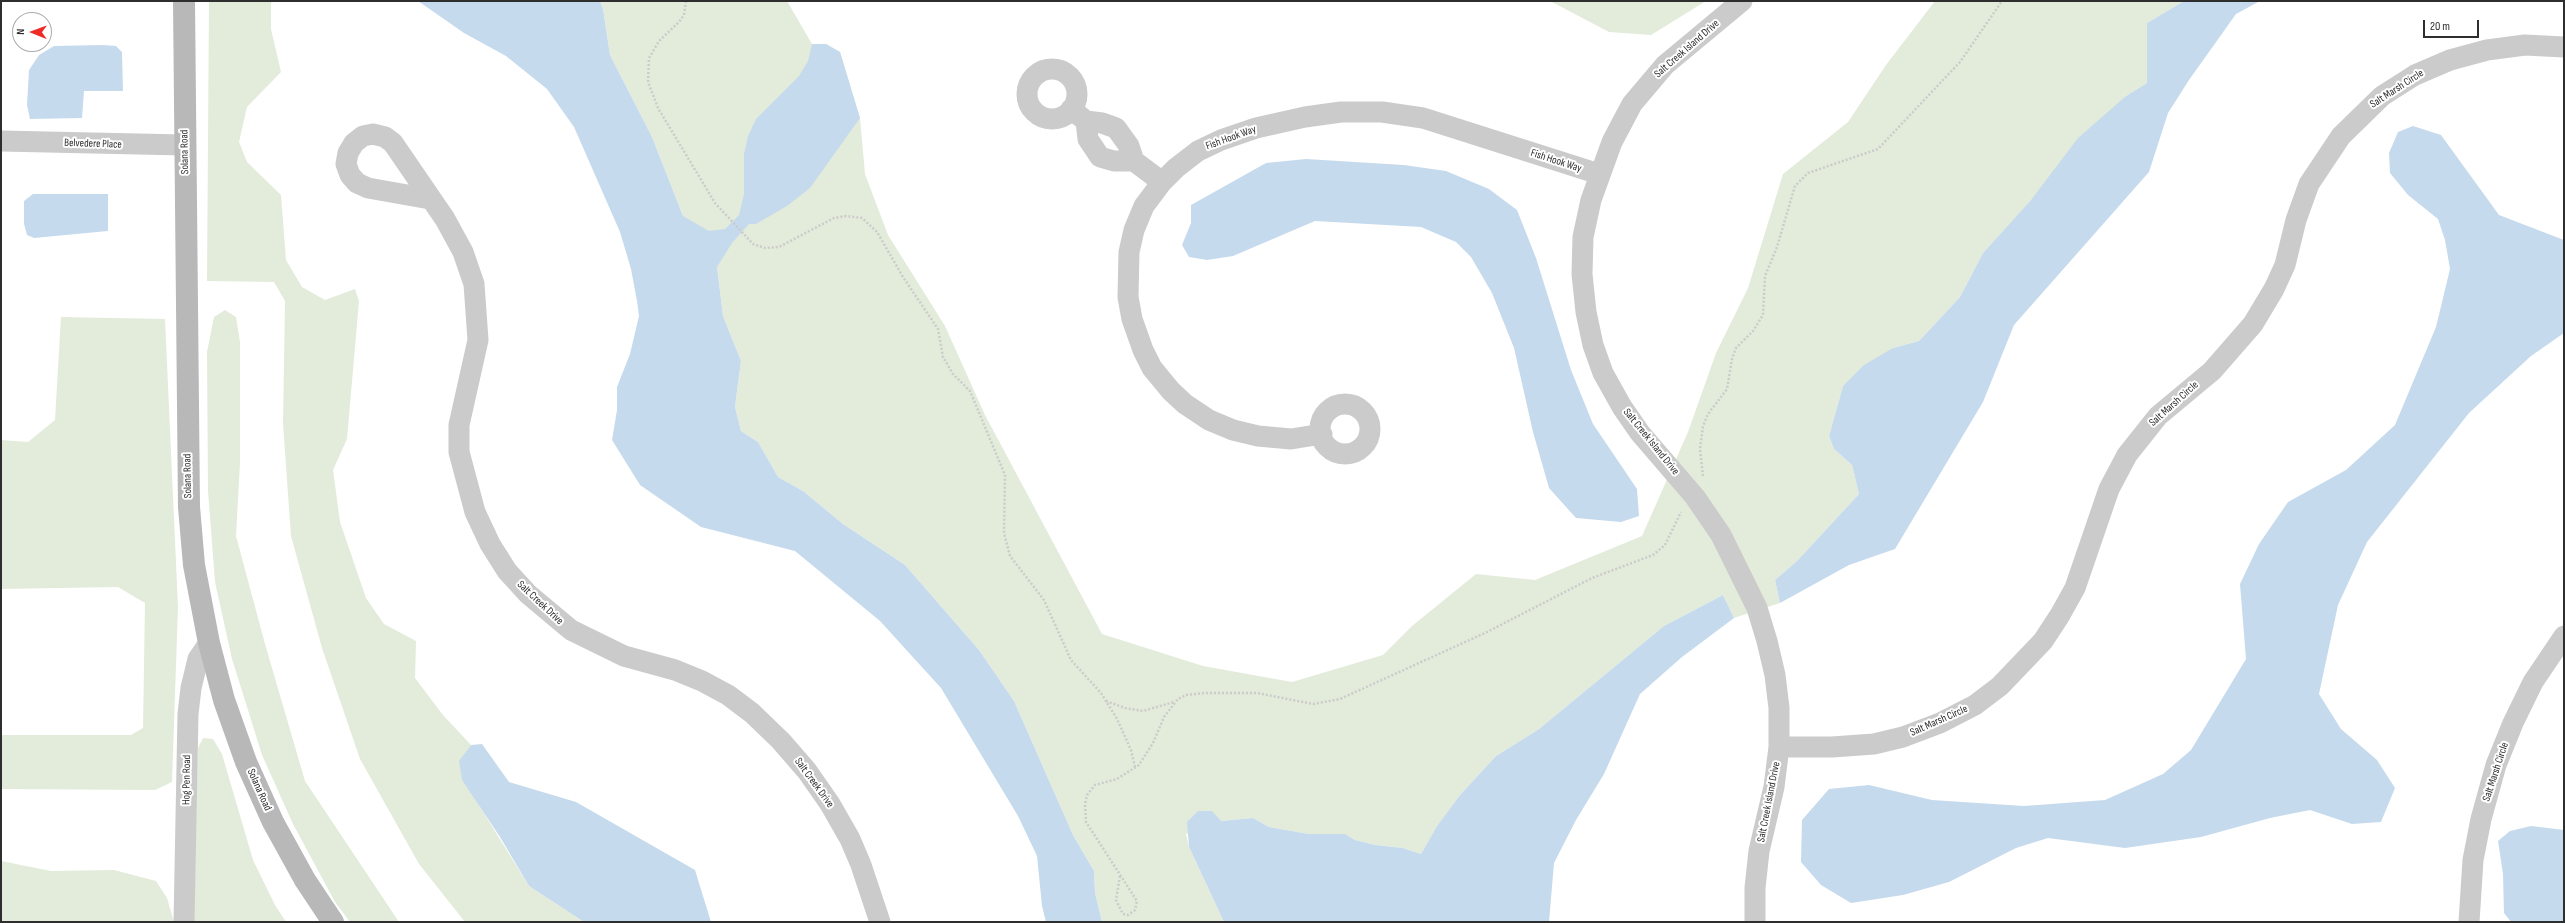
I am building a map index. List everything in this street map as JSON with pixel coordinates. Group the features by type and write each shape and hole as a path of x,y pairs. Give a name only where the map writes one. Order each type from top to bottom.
{"street":[{"name":"Solana Road","path":"184,1 184,145 189,507 194,565 208,643 224,700 246,762 273,822 305,880 333,922"},
{"name":"Salt Creek Island Drive","path":"1742,1 1665,65 1647,84 1632,104 1615,135 1598,174 1583,237 1584,290 1593,345 1603,373 1622,407 1640,433 1695,497 1721,535 1756,608 1775,675 1779,708 1779,746 1774,787 1759,851 1755,888 1755,922"},
{"name":"Salt Marsh Circle","path":"1779,746 1832,748 1874,744 1903,737 1940,723 1975,705 2000,686 2038,647 2060,615 2075,588 2109,489 2126,455 2158,416 2212,371 2253,324 2274,289 2285,265 2296,220 2310,184 2341,136 2382,96 2415,75 2450,60 2487,50 2518,46 2564,47"},
{"name":"Fish Hook Way","path":"1322,434 1291,439 1258,436 1233,430 1209,420 1185,404 1171,391 1152,368 1143,350 1132,319 1127,274 1134,230 1144,206 1162,182 1176,168 1198,151 1221,140 1256,128 1304,117 1341,112 1382,112 1423,118 1598,174"},
{"path":"1134,161 1130,146 1116,128 1078,115 1088,140 1100,157 1114,161 1134,161 1162,182"},
{"name":"Belvedere Place","path":"1,142 184,145"},
{"name":"Salt Creek Drive","path":"430,199 445,219 463,252 474,284 478,340 459,425 459,452 475,512 490,544 507,571 528,594 570,630 591,642 624,656 675,670 702,680 728,695 752,713 781,741 807,771 830,804 850,839 861,865 880,922"},
{"name":"Salt Marsh Circle","path":"2469,922 2475,853 2481,819 2496,765 2513,723 2533,682 2564,636"},
{"name":"Hog Pen Road","path":"184,922 188,714 191,688 198,659 208,643"}],"path":[{"path":"686,1 684,15 653,49 649,58 648,82 658,108 715,203 726,218 748,240 765,248 779,247 834,218 846,216 862,218 877,232 903,276 938,329 943,357 953,374 970,391 1005,475 1003,522 1010,556 1044,600 1071,660 1106,700 1117,719 1131,750 1135,768"},
{"path":"1106,700 1125,708 1143,711 1176,701 1186,695 1205,693 1257,693 1313,704 1340,699 1487,632 1592,578 1653,555 1665,545 1678,517 1703,488 1700,449 1703,426 1708,414 1727,389 1732,359 1736,348 1753,331 1763,315 1765,276 1777,247 1795,186 1808,174 1878,149 1960,62 2002,1"},
{"path":"1120,876 1116,900 1123,914 1128,915 1135,910 1137,901 1086,822 1085,804 1089,790 1094,785 1117,779 1135,768 1147,755 1164,717 1176,701"}],"green space":[{"path":"209,1 274,1 271,3 271,29 281,72 247,107 239,142 247,162 281,195 286,260 302,287 325,300 355,289 359,301 347,439 333,470 340,522 366,598 384,624 416,641 415,678 443,715 471,745 460,761 480,807 529,886 584,922 465,922 419,864 360,759 322,648 291,536 283,424 285,301 274,282 207,281"},
{"path":"600,1 787,1 812,44 826,44 840,52 860,118 865,174 888,235 945,326 985,415 1102,634 1203,666 1292,682 1383,655 1412,626 1476,574 1535,580 1642,536 1688,432 1716,353 1748,288 1783,174 1848,122 1886,65 1935,1 2184,1 2147,23 2147,83 2126,96 1983,253 1960,297 1919,341 1893,348 1843,386 1829,436 1834,449 1852,465 1859,494 1797,561 1775,580 1780,603 1734,618 1723,595 1664,626 1539,729 1496,756 1460,795 1437,826 1421,854 1403,848 1375,845 1355,840 1345,834 1309,834 1269,827 1253,818 1221,821 1186,834 1189,847 1224,922 1102,922 1095,893 1094,871 1073,835 1014,701 979,650 905,565 843,524 803,491 778,477 758,442 741,431 735,407 741,361 723,316 717,267 683,216 652,137 610,55 603,9"},
{"path":"1550,1 1706,1 1651,35 1609,32"},
{"path":"225,310 236,317 240,342 240,463 236,536 265,644 305,781 399,922 350,922 335,902 293,824 262,755 232,659 215,582 208,491 207,352 214,317"},
{"path":"61,317 165,319 178,607 172,782 155,790 1,789 1,735 131,735 143,728 145,603 118,587 1,589 1,440 28,442 55,420"},
{"path":"203,738 213,739 222,754 253,860 275,905 286,922 193,922 198,748"},
{"path":"1,861 51,871 114,870 156,881 167,898 174,922 1,922"}],"water":[{"path":"418,1 600,1 603,9 610,55 652,137 683,216 709,231 725,229 739,215 744,194 744,154 748,136 756,119 799,76 808,61 812,44 826,44 840,52 860,118 810,188 787,206 756,224 749,224 732,243 717,267 723,316 741,361 735,407 741,431 758,442 778,477 803,491 843,524 905,565 979,650 1014,701 1073,835 1094,871 1095,893 1102,922 1046,922 1042,906 1037,856 1018,816 941,688 880,621 795,551 701,527 640,485 612,440 617,410 617,387 630,354 639,316 637,301 631,269 620,232 574,127 547,89 506,56 464,33"},
{"path":"2184,1 2260,1 2236,14 2189,80 2168,113 2149,172 2014,325 1983,402 1895,549 1849,565 1780,603 1775,580 1797,561 1859,494 1852,465 1834,449 1829,436 1843,386 1864,365 1893,348 1919,341 1960,297 1983,253 2031,200 2078,138 2126,96 2147,83 2147,23"},
{"path":"116,46 122,52 123,91 84,91 82,118 30,119 27,105 29,70 39,55 44,52 52,52 52,47"},
{"path":"2413,126 2441,135 2499,215 2564,240 2564,333 2531,356 2469,413 2367,542 2338,605 2319,694 2341,729 2377,760 2395,788 2381,822 2352,824 2310,810 2270,818 2201,837 2125,848 2048,838 2016,848 1949,882 1903,895 1851,903 1821,885 1801,862 1802,820 1829,789 1869,785 1932,800 2024,806 2105,800 2163,774 2191,750 2246,659 2240,584 2259,544 2288,502 2346,470 2395,425 2436,327 2450,269 2445,240 2438,219 2408,195 2390,173 2389,153 2398,132"},
{"path":"1306,159 1404,165 1446,171 1489,189 1517,210 1536,258 1571,370 1593,424 1637,489 1639,516 1621,522 1576,518 1549,488 1533,432 1514,348 1492,293 1471,257 1456,242 1421,227 1315,221 1233,256 1207,260 1189,257 1182,245 1191,223 1191,205 1266,163"},
{"path":"33,194 108,194 108,231 34,238 27,235 24,224 24,201"},
{"path":"1723,595 1734,618 1682,657 1640,694 1604,774 1576,820 1554,863 1549,922 1224,922 1189,847 1187,822 1198,811 1212,811 1221,821 1253,818 1269,827 1309,834 1345,834 1355,840 1375,845 1403,848 1421,854 1437,826 1460,795 1496,756 1539,729 1664,626"},
{"path":"482,744 509,782 576,802 695,870 711,922 584,922 529,886 500,837 462,780 459,761 471,745"},
{"path":"2531,826 2564,830 2564,922 2511,922 2504,913 2503,874 2498,841 2510,831"}]}
